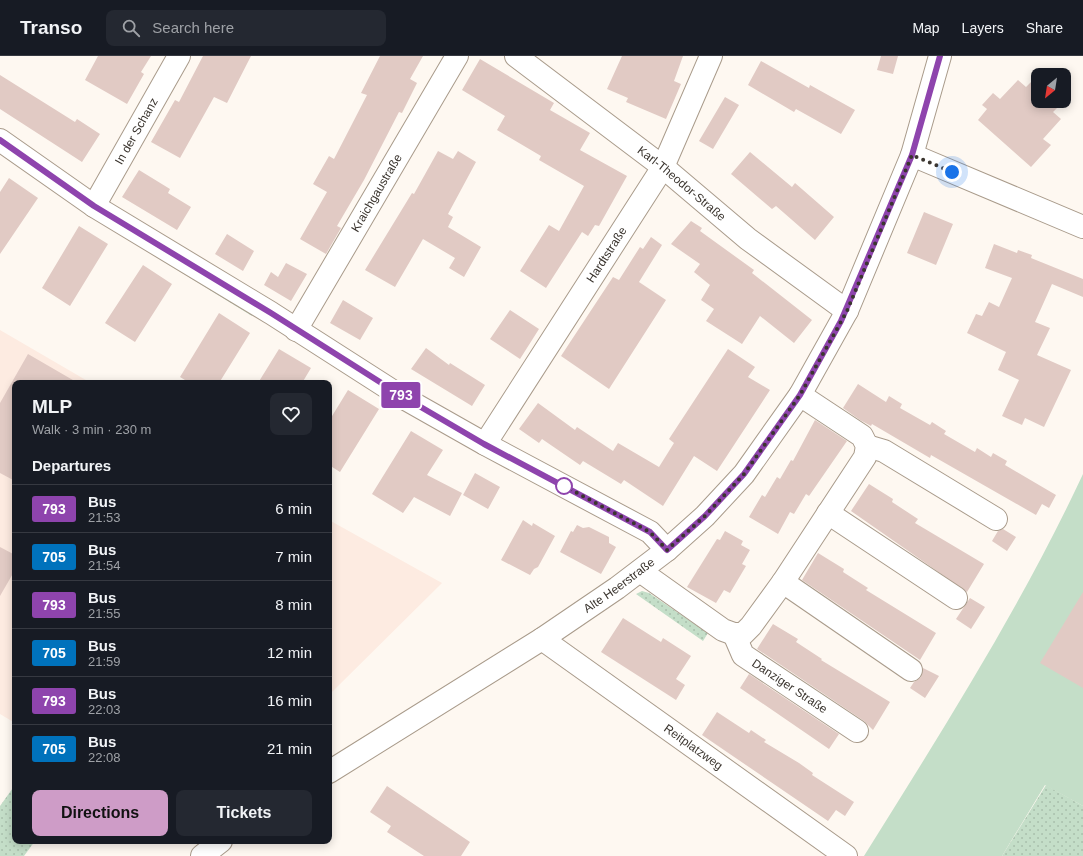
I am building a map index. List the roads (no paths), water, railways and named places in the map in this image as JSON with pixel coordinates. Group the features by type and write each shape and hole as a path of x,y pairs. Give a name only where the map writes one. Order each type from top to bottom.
{"street":[{"name":"In der Schanz","path":"94,206 179,56"},
{"name":"Kraichgaustraße","path":"296,330 457,56"},
{"name":"Karl-Theodor-Straße","path":"516,56 662,167 748,239 847,311"},
{"name":"Hardtstraße","path":"484,444 662,167 711,56"},
{"name":"Alte Heerstraße","path":"332,770 542,639 640,570 667,550 705,516 744,474 800,395 847,311 912,155 940,56"},
{"path":"0,140 94,206 402,396 484,444 650,532 667,550"},
{"path":"912,155 1083,227"},
{"path":"640,570 723,630 734,634 743,634 751,626 865,457 867,446 862,436 800,395"},
{"path":"867,446 884,451 996,519"},
{"path":"828,513 956,598"},
{"path":"782,582 911,670"},
{"name":"Danziger Straße","path":"734,634 743,655 857,730"},
{"name":"Reitplatzweg","path":"542,639 846,856"},
{"path":"202,856 217,844"}]}
